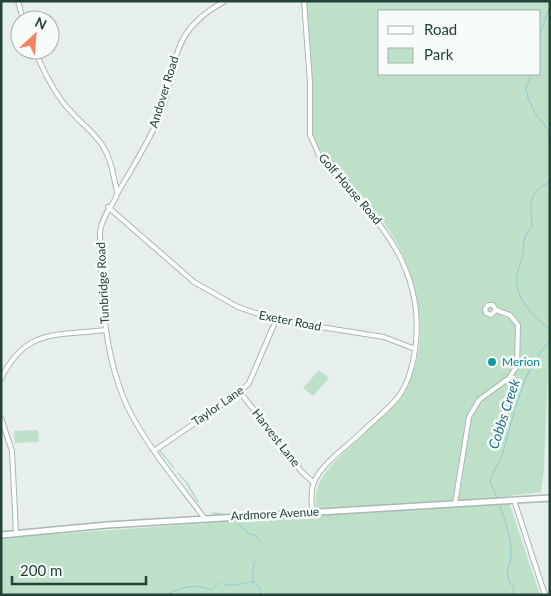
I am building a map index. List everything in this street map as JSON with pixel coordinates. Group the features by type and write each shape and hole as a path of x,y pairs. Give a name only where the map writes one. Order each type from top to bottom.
{"street":[{"name":"Andover Road","path":"117,194 158,119 174,58 182,40 199,19 225,1"},
{"name":"Golf House Road","path":"304,1 310,82 310,135 320,157 380,224 408,272 415,301 417,330 413,366 398,396 325,467 314,483"},
{"path":"40,60 51,84 63,102 92,130 105,149 113,172 117,194"},
{"name":"Tunbridge Road","path":"117,194 108,207 100,232 106,330 120,387 131,412 154,451 205,518"},
{"name":"Exeter Road","path":"108,207 194,282 238,307 276,320 384,337 415,349"},
{"path":"456,504 469,417 479,400 509,378 517,366 519,353 516,345 518,325 510,315 496,310"},
{"name":"Taylor Lane","path":"154,451 240,392 250,383 276,320"},
{"path":"1,379 8,364 19,350 31,341 48,336 106,330"},
{"name":"Harvest Lane","path":"240,392 301,471 314,483"},
{"path":"1,418 12,451 16,533"},
{"path":"312,512 314,483"},
{"name":"Ardmore Avenue","path":"1,534 205,518 547,498"},
{"path":"514,500 545,595"}],"green space":[{"path":"306,1 550,1 550,327 544,470 541,492 507,496 540,595 1,595 1,538 316,515 317,489 320,481 331,466 389,410 408,384 419,344 420,322 412,280 405,259 395,240 363,197 323,156 313,136"},
{"path":"319,370 329,378 313,396 303,388"},
{"path":"38,430 39,442 15,443 14,431"}],"waterway":[{"name":"Cobbs Creek","path":"541,31 550,6"},
{"name":"Cobbs Creek","path":"531,75 526,89 528,98 534,111 548,130 550,150"},
{"name":"Cobbs Creek","path":"550,182 537,190 532,199 532,226 524,239 522,259 517,274 518,290 521,298 531,313 550,329"},
{"name":"Cobbs Creek","path":"497,497 490,482 491,477 503,452 526,378 533,364 550,341"},
{"path":"160,451 174,468"},
{"path":"178,473 187,483 198,502"},
{"name":"Cobbs Creek","path":"500,506 508,530 511,548 511,559 507,574 514,588 513,595"},
{"path":"212,513 229,515"},
{"path":"236,521 249,534 255,535 260,542"},
{"path":"255,562 253,582 260,588 261,595"},
{"path":"165,595 193,586 212,590 219,582"},
{"path":"224,584 236,585 253,582"}],"place":[{"name":"Merion","path":"492,362"}]}
